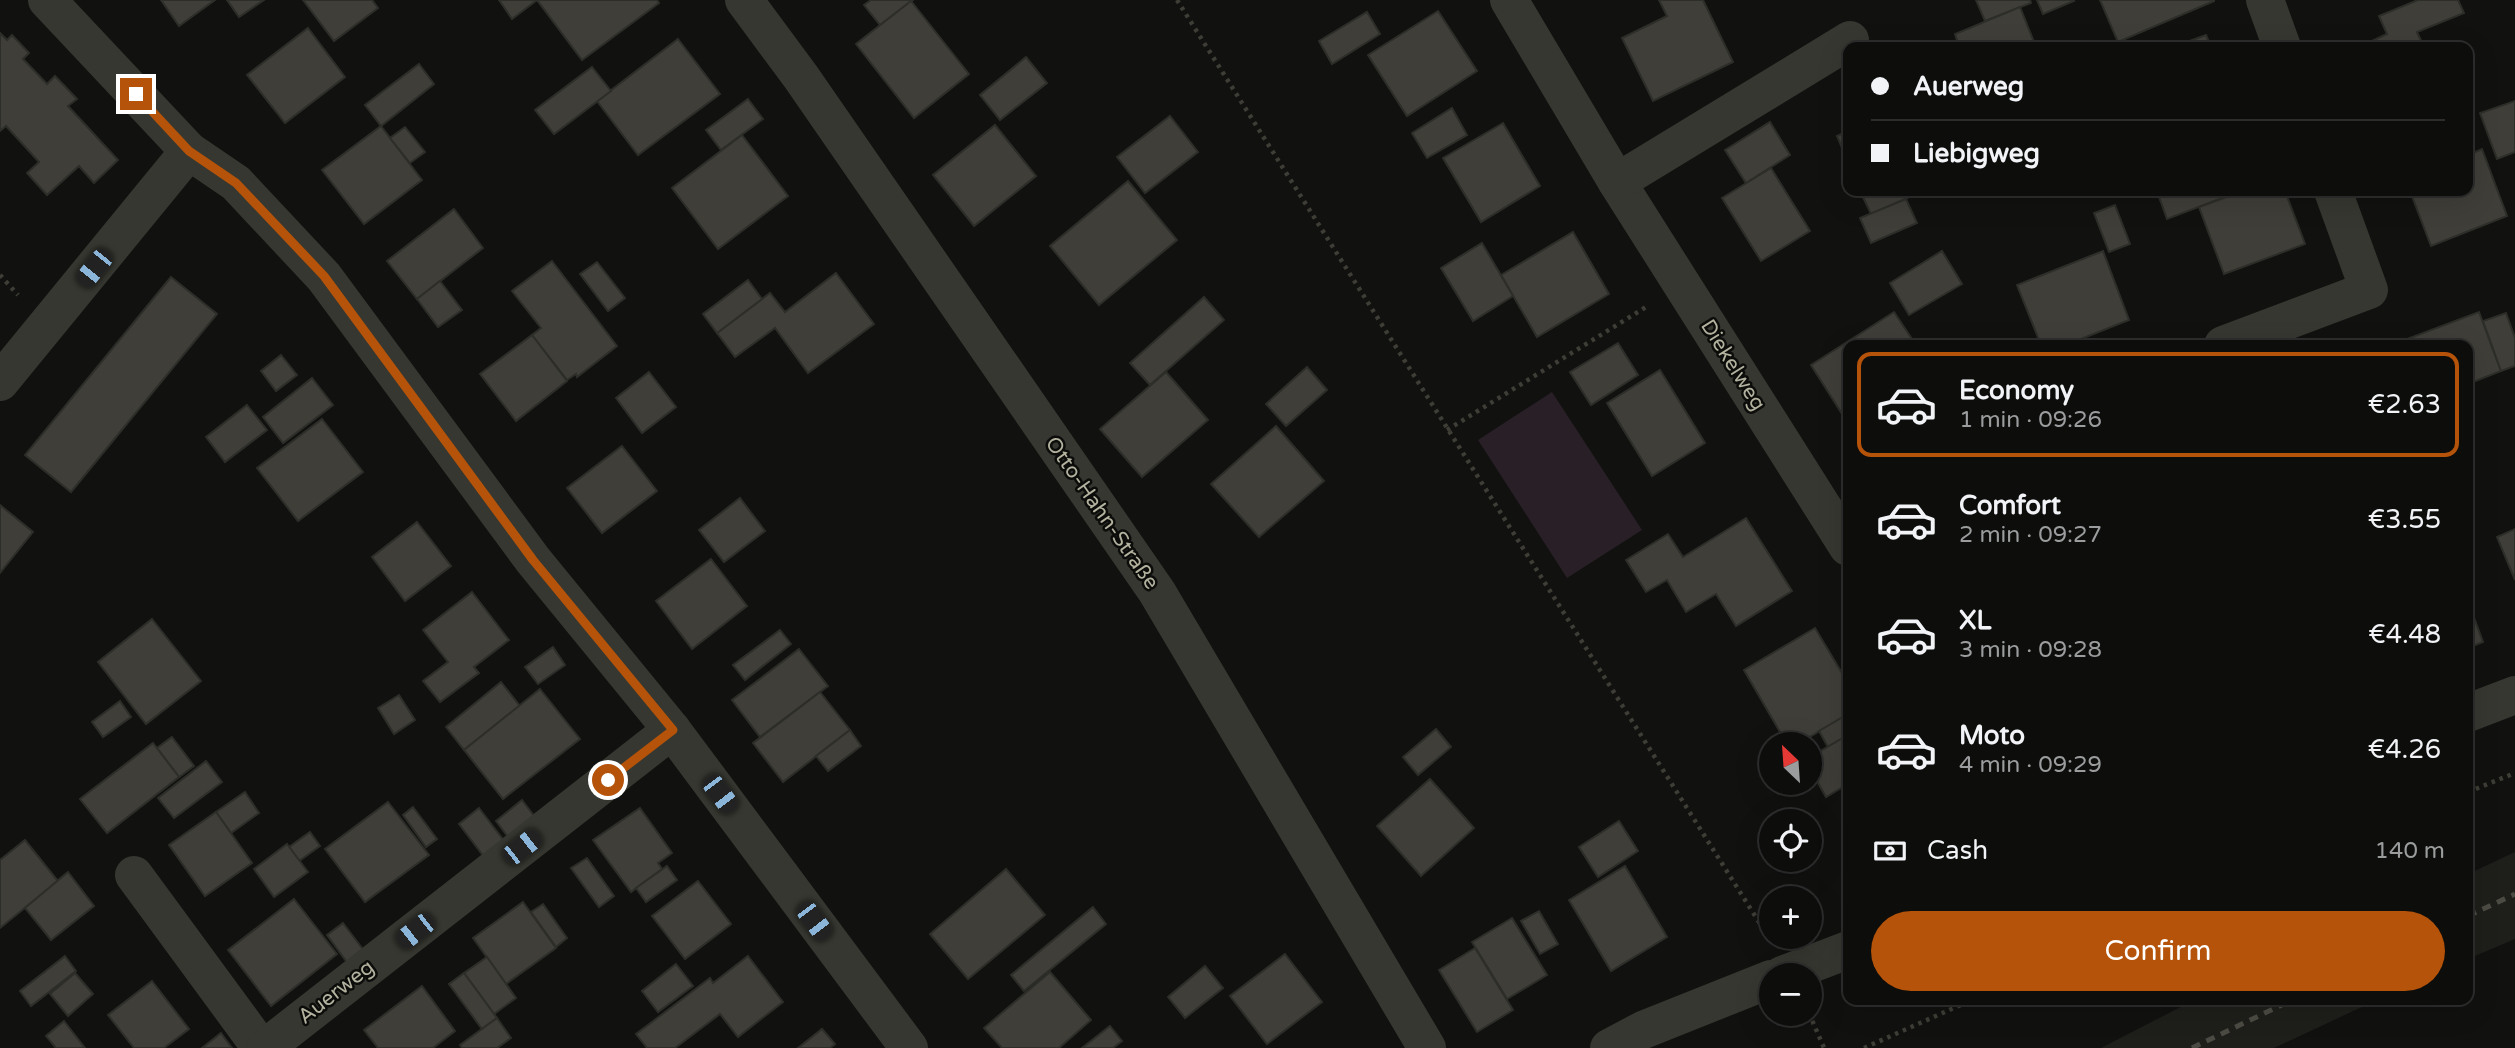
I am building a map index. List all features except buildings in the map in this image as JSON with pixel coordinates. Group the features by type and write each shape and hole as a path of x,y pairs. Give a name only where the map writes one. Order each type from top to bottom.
{"street":[{"path":"47,0 189,151 236,183 324,276 533,560 673,730 909,1048"},
{"name":"Otto-Hahn-Straße","path":"744,0 801,77 1157,592 1427,1048"},
{"name":"Diekelweg","path":"1509,0 1617,182 1843,528"},
{"path":"2265,0 2280,42"},
{"path":"1617,182 1843,44"},
{"path":"0,383 189,151"},
{"path":"2236,340 2369,290 2335,196"},
{"path":"2473,711 2515,695"},
{"name":"Auerweg","path":"134,875 263,1048 673,730"},
{"path":"1813,963 1843,952"},
{"path":"1609,1048 1643,1031 1759,984"}],"path":[{"path":"1177,0 1447,429 1774,963"},
{"path":"1447,429 1682,284"},
{"path":"2473,790 2515,773"},
{"path":"1864,1048 1961,1005"},
{"path":"1815,1026 1825,1048"}],"shaded area":[{"path":"1552,392 1642,530 1567,578 1478,440"},
{"path":"2515,852 2515,939 2473,957 2473,872"},
{"path":"2184,1005 2366,1005 2274,1048 2101,1048"}],"railway":[{"path":"2473,914 2515,894"},
{"path":"2192,1048 2282,1005"}],"route":[{"path":"136,94 189,151 236,183 324,276 533,560 673,730 608,780"}]}
